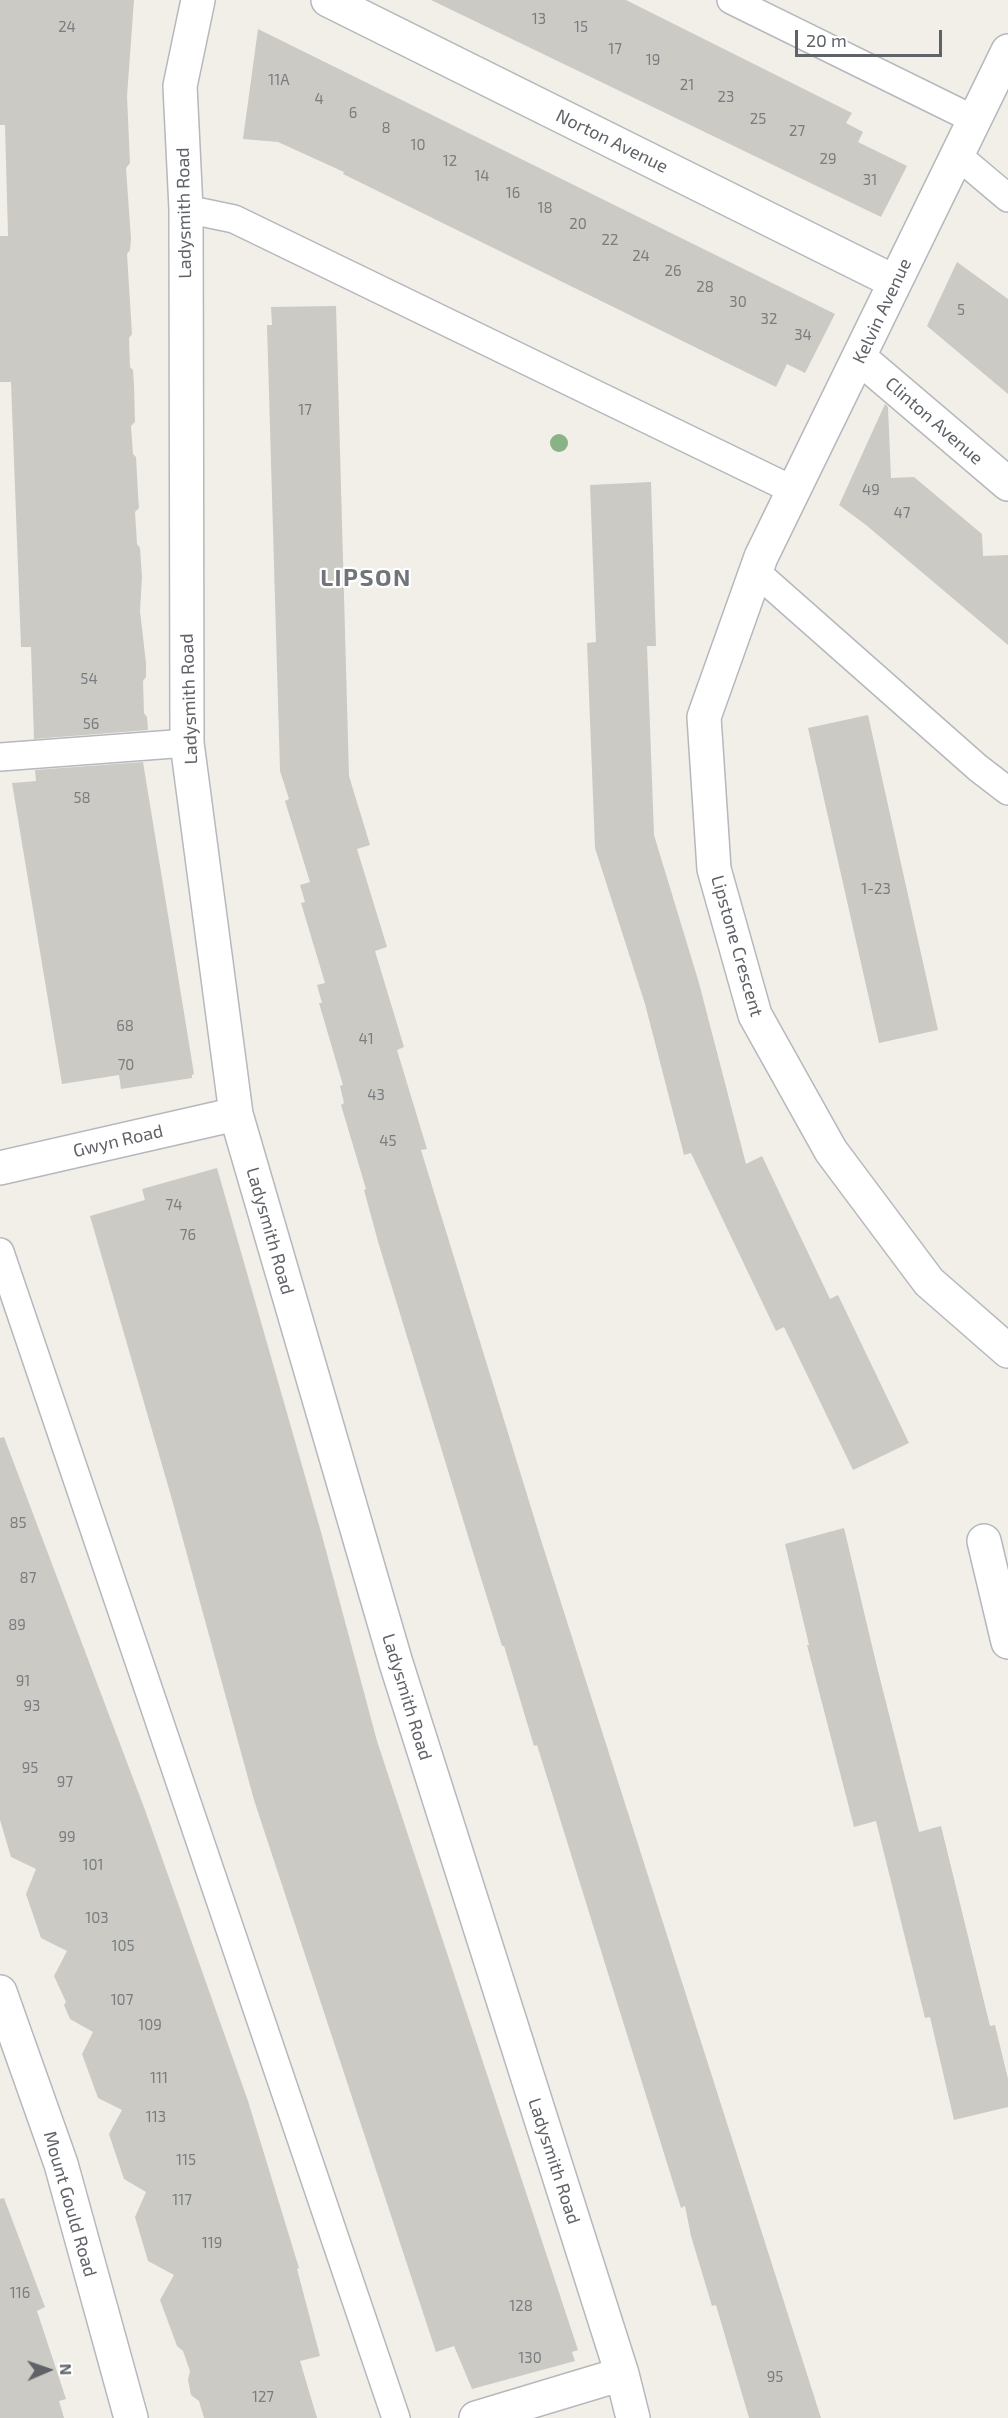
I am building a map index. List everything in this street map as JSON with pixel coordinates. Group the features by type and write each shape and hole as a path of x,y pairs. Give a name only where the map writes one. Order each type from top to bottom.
{"street":[{"name":"Ladysmith Road","path":"198,0 180,86 186,209 188,742 236,1113 396,1663 622,2374 633,2418"},
{"name":"Norton Avenue","path":"328,0 895,282"},
{"name":"Kelvin Avenue","path":"755,571 1008,51"},
{"name":"Clinton Avenue","path":"860,358 1008,484"},
{"name":"Lipstone Crescent","path":"755,571 704,717 714,869 754,1015 826,1143 929,1282 1008,1351"},
{"name":"Gwyn Road","path":"0,1168 236,1113"},
{"path":"984,1541 1008,1642"},
{"name":"Mount Gould Road","path":"0,1992 61,2164 131,2418"},
{"path":"476,2418 622,2374"}],"lane":[{"path":"731,0 974,119"},
{"path":"957,155 1008,198"},
{"path":"186,209 234,219 793,490"},
{"path":"755,571 978,768 1008,791"},
{"path":"0,757 188,742"},
{"path":"0,1252 396,2418"}],"building":[{"path":"0,0 134,0 127,96 130,163 126,168 131,239 130,250 127,254 132,334 129,338 130,367 133,370 135,422 131,426 133,454 136,457 139,508 135,512 142,577 140,611 146,663 146,677 143,681 144,713 147,717 148,730 34,739 31,647 21,647 11,382 0,382 0,236 8,236 5,125 0,125"},
{"path":"431,0 626,0 852,113 846,123 863,132 858,142 907,166 881,217"},
{"path":"258,29 835,314 805,373 787,364 776,387 343,174 344,172 278,142 243,139"},
{"path":"957,262 1008,299 1008,394 927,326"},
{"path":"336,306 349,776 370,845 357,849 387,947 375,951 404,1047 397,1050 427,1149 421,1150 541,1540 821,2418 749,2418 716,2305 712,2306 691,2236 685,2206 681,2208 537,1745 534,1746 504,1646 502,1646 379,1245 364,1190 366,1189 341,1105 344,1103 340,1086 343,1085 319,1003 322,1003 317,985 325,983 301,903 305,902 300,885 310,882 285,801 289,799 280,771 267,325 272,325 271,307"},
{"path":"885,404 888,407 891,478 914,477 982,534 983,556 1008,555 1008,645 866,525 839,505"},
{"path":"651,482 656,646 647,646 654,835 699,983 746,1164 762,1156 830,1299 838,1295 909,1443 853,1470 784,1327 776,1331 691,1153 684,1155 645,1004 595,848 587,643 596,642 590,485"},
{"path":"868,715 938,1030 879,1043 808,728"},
{"path":"143,762 194,1074 192,1078 121,1089 119,1075 62,1084 12,783 36,781 35,770"},
{"path":"217,1168 321,1532 377,1741 578,2350 572,2352 575,2361 472,2389 454,2346 436,2352 254,1800 171,1496 90,1216 145,1200 142,1189"},
{"path":"4,1437 145,1810 248,2101 299,2268 297,2269 320,2356 300,2361 317,2418 204,2418 199,2401 191,2395 188,2380 190,2371 183,2351 177,2346 160,2300 174,2275 148,2261 135,2217 146,2192 124,2179 109,2134 122,2110 98,2098 82,2054 93,2032 70,2019 64,2005 66,2002 54,1976 67,1951 41,1938 26,1894 36,1869 11,1857 0,1820 0,1438"},
{"path":"844,1528 919,1832 941,1826 990,2026 995,2025 1008,2079 1008,2107 954,2120 930,2017 925,2018 876,1821 854,1827 807,1645 809,1645 785,1544"},
{"path":"4,2198 45,2307 37,2311 66,2399 59,2401 64,2418 0,2418 0,2199"}],"district":[{"name":"LIPSON","path":"366,578"}]}
